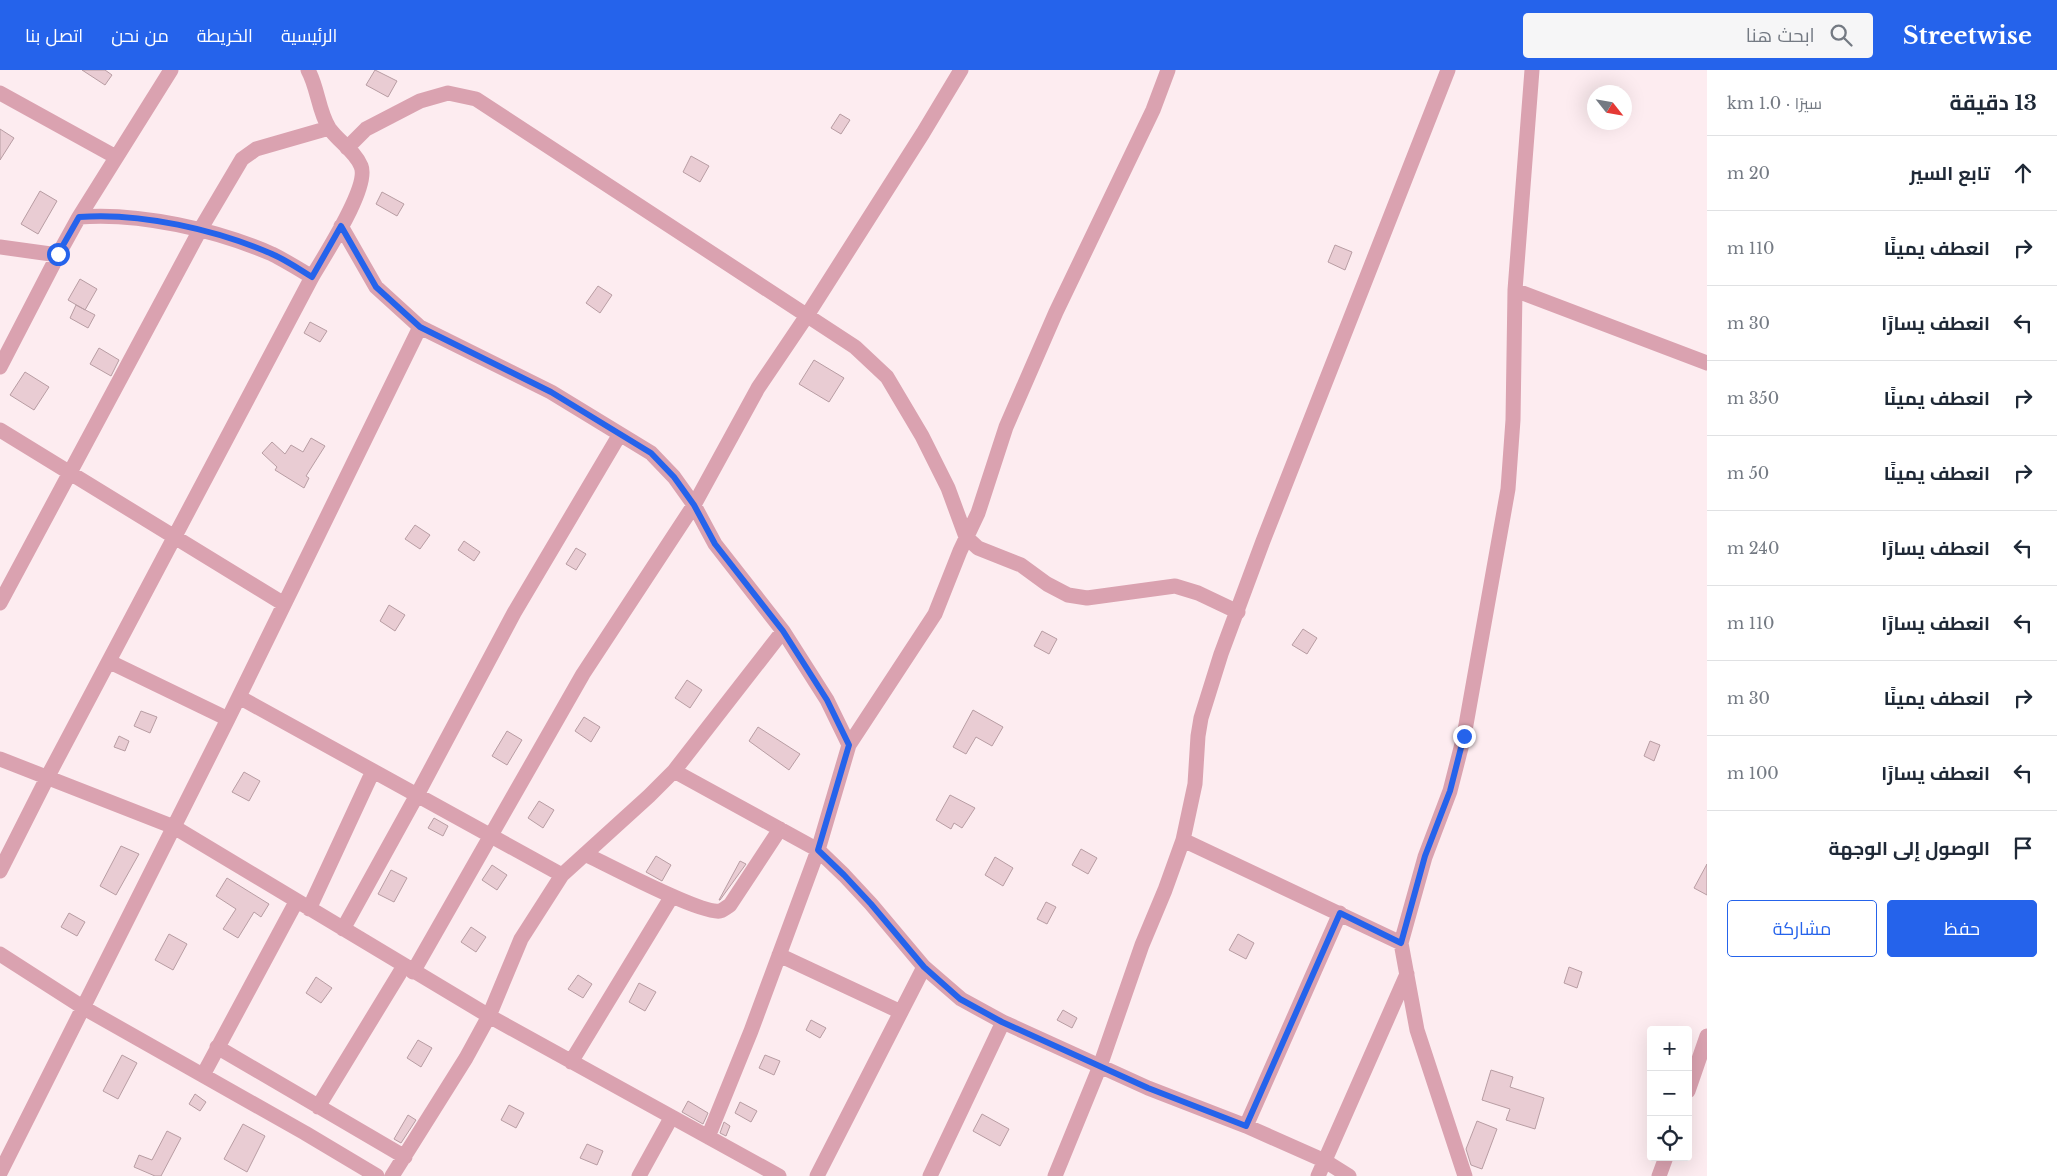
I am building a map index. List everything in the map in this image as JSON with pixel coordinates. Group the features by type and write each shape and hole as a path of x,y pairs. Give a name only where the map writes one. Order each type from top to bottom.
{"street":[{"path":"0,367 79,217 171,70"},
{"path":"0,871 48,776 312,277 357,196 363,176 361,165 329,128 314,82 308,70"},
{"path":"318,1107 408,969 491,836 583,674 694,505 758,388 806,317 961,70"},
{"path":"708,1137 818,850 849,745 935,614 966,537 978,513 1006,427 1056,312 1153,110 1168,70"},
{"path":"1055,1176 1100,1066 1142,945 1183,840 1195,784 1201,718 1221,654 1238,612 1262,541 1448,70"},
{"path":"1466,1176 1417,1030 1401,943 1425,856 1450,791 1464,736 1492,568 1508,489 1513,420 1515,290 1532,70"},
{"path":"0,93 116,157"},
{"path":"347,148 366,128 420,100 448,93 476,99 806,317 855,347 887,377 922,436 948,488 966,537 978,548 1021,565 1047,584 1068,595 1087,598 1175,586 1198,593 1238,612"},
{"path":"0,603 200,230 242,159 256,149 329,128"},
{"path":"79,217 125,216 200,230 273,255 312,277"},
{"path":"341,226 376,287 420,327 551,392 651,453 674,477 694,505 715,544 783,631 827,700 849,745"},
{"path":"0,247 58,254"},
{"path":"1515,290 1707,364"},
{"path":"0,1172 239,697 420,327"},
{"path":"0,430 284,604"},
{"path":"344,929 514,612 620,434"},
{"path":"392,1176 446,1091 489,1016 522,940 562,875 674,771 783,631"},
{"path":"110,662 228,719"},
{"path":"239,697 562,875"},
{"path":"0,758 174,827 489,1016 779,1176"},
{"path":"203,1075 217,1048 303,905 373,770"},
{"path":"674,771 818,850 871,904 924,967 960,999 1002,1022 1100,1066 1171,1097 1246,1126 1325,1161 1349,1176"},
{"path":"585,854 672,896 708,909 720,911 730,905 780,829"},
{"path":"1183,840 1401,943"},
{"path":"571,1062 672,896"},
{"path":"1246,1126 1340,913"},
{"path":"0,955 84,1008 377,1176"},
{"path":"779,955 901,1012"},
{"path":"818,1176 924,967"},
{"path":"1318,1176 1407,974"},
{"path":"930,1176 1002,1022"},
{"path":"1692,1079 1707,1036"},
{"path":"217,1048 404,1157"},
{"path":"639,1176 671,1118"},
{"path":"1659,1176 1665,1161"}],"building":[{"path":"82,70 105,70 112,75 105,85"},
{"path":"375,70 397,81 388,97 366,85"},
{"path":"840,114 850,120 841,134 831,128"},
{"path":"0,129 14,138 0,160"},
{"path":"691,156 709,166 700,182 683,172"},
{"path":"40,191 57,201 38,234 21,224"},
{"path":"382,192 404,204 397,216 376,204"},
{"path":"1335,245 1352,252 1345,270 1328,262"},
{"path":"80,279 97,289 85,310 68,300"},
{"path":"598,286 612,295 600,313 586,303"},
{"path":"76,305 95,315 88,328 70,318"},
{"path":"310,322 327,331 320,342 304,333"},
{"path":"99,348 119,360 111,376 90,364"},
{"path":"814,360 844,378 829,402 799,384"},
{"path":"25,372 49,387 34,410 10,395"},
{"path":"311,438 325,446 306,476 309,478 304,488 275,470 277,467 262,453 272,442 285,454 291,445 303,452"},
{"path":"415,525 430,535 420,549 405,539"},
{"path":"464,541 480,552 474,561 458,550"},
{"path":"576,548 586,554 576,570 566,564"},
{"path":"389,605 405,615 395,631 380,621"},
{"path":"1303,629 1317,638 1307,654 1292,645"},
{"path":"1042,631 1057,639 1049,654 1034,646"},
{"path":"687,680 702,690 690,708 675,698"},
{"path":"973,710 1003,727 992,746 976,737 966,754 953,747"},
{"path":"141,711 157,717 150,733 134,726"},
{"path":"584,717 600,727 591,742 575,731"},
{"path":"758,727 800,754 789,770 749,741"},
{"path":"507,731 522,740 507,765 492,756"},
{"path":"119,736 129,741 125,751 114,747"},
{"path":"1650,741 1660,745 1654,761 1644,756"},
{"path":"244,772 260,781 249,801 232,792"},
{"path":"950,795 975,808 962,828 954,823 951,829 936,820"},
{"path":"539,801 554,810 543,828 528,818"},
{"path":"434,818 448,826 443,836 428,828"},
{"path":"121,846 139,854 116,895 100,886"},
{"path":"1081,849 1097,858 1088,874 1072,865"},
{"path":"656,856 671,865 662,881 646,872"},
{"path":"995,857 1013,868 1003,886 985,875"},
{"path":"740,861 746,864 719,900"},
{"path":"1707,864 1707,895 1694,888"},
{"path":"492,865 507,875 497,890 482,880"},
{"path":"391,870 407,878 394,902 378,894"},
{"path":"227,878 269,904 261,917 254,912 238,938 223,929 236,909 216,896"},
{"path":"1046,902 1056,907 1047,924 1037,919"},
{"path":"69,913 85,922 77,936 61,927"},
{"path":"471,927 486,937 476,952 461,942"},
{"path":"169,934 187,944 173,970 155,960"},
{"path":"1238,934 1254,943 1246,959 1229,950"},
{"path":"1569,967 1582,972 1577,988 1564,983"},
{"path":"578,975 592,984 583,998 568,989"},
{"path":"316,977 332,988 321,1003 306,993"},
{"path":"639,983 656,992 645,1011 629,1002"},
{"path":"1063,1010 1077,1018 1072,1028 1057,1020"},
{"path":"811,1020 826,1028 820,1038 806,1030"},
{"path":"418,1040 432,1048 421,1067 407,1058"},
{"path":"122,1055 137,1063 118,1099 103,1091"},
{"path":"765,1055 780,1061 774,1075 759,1068"},
{"path":"1491,1070 1513,1077 1510,1087 1544,1098 1535,1129 1506,1120 1510,1109 1482,1100"},
{"path":"195,1094 206,1102 200,1111 189,1104"},
{"path":"688,1101 708,1113 703,1124 682,1112"},
{"path":"740,1102 757,1111 751,1122 735,1113"},
{"path":"509,1105 524,1113 516,1128 501,1120"},
{"path":"982,1114 1009,1129 1000,1146 973,1131"},
{"path":"408,1115 416,1120 401,1143 394,1139"},
{"path":"1477,1121 1497,1129 1482,1169 1471,1165 1466,1149"},
{"path":"724,1122 730,1126 726,1136 720,1133"},
{"path":"243,1124 265,1136 247,1172 224,1159"},
{"path":"167,1131 181,1138 161,1176 155,1176 134,1167 139,1155 152,1160"},
{"path":"587,1144 603,1151 597,1165 580,1158"}],"route":[{"path":"58,254 79,217 125,216 200,230 247,245 273,255 312,277 341,226 376,287 420,327 551,392 651,453 674,477 694,505 715,544 783,631 827,700 849,745 818,850 871,904 924,967 960,999 1002,1022 1148,1088 1246,1126 1340,913 1401,943 1425,856 1450,791 1464,736"}]}
